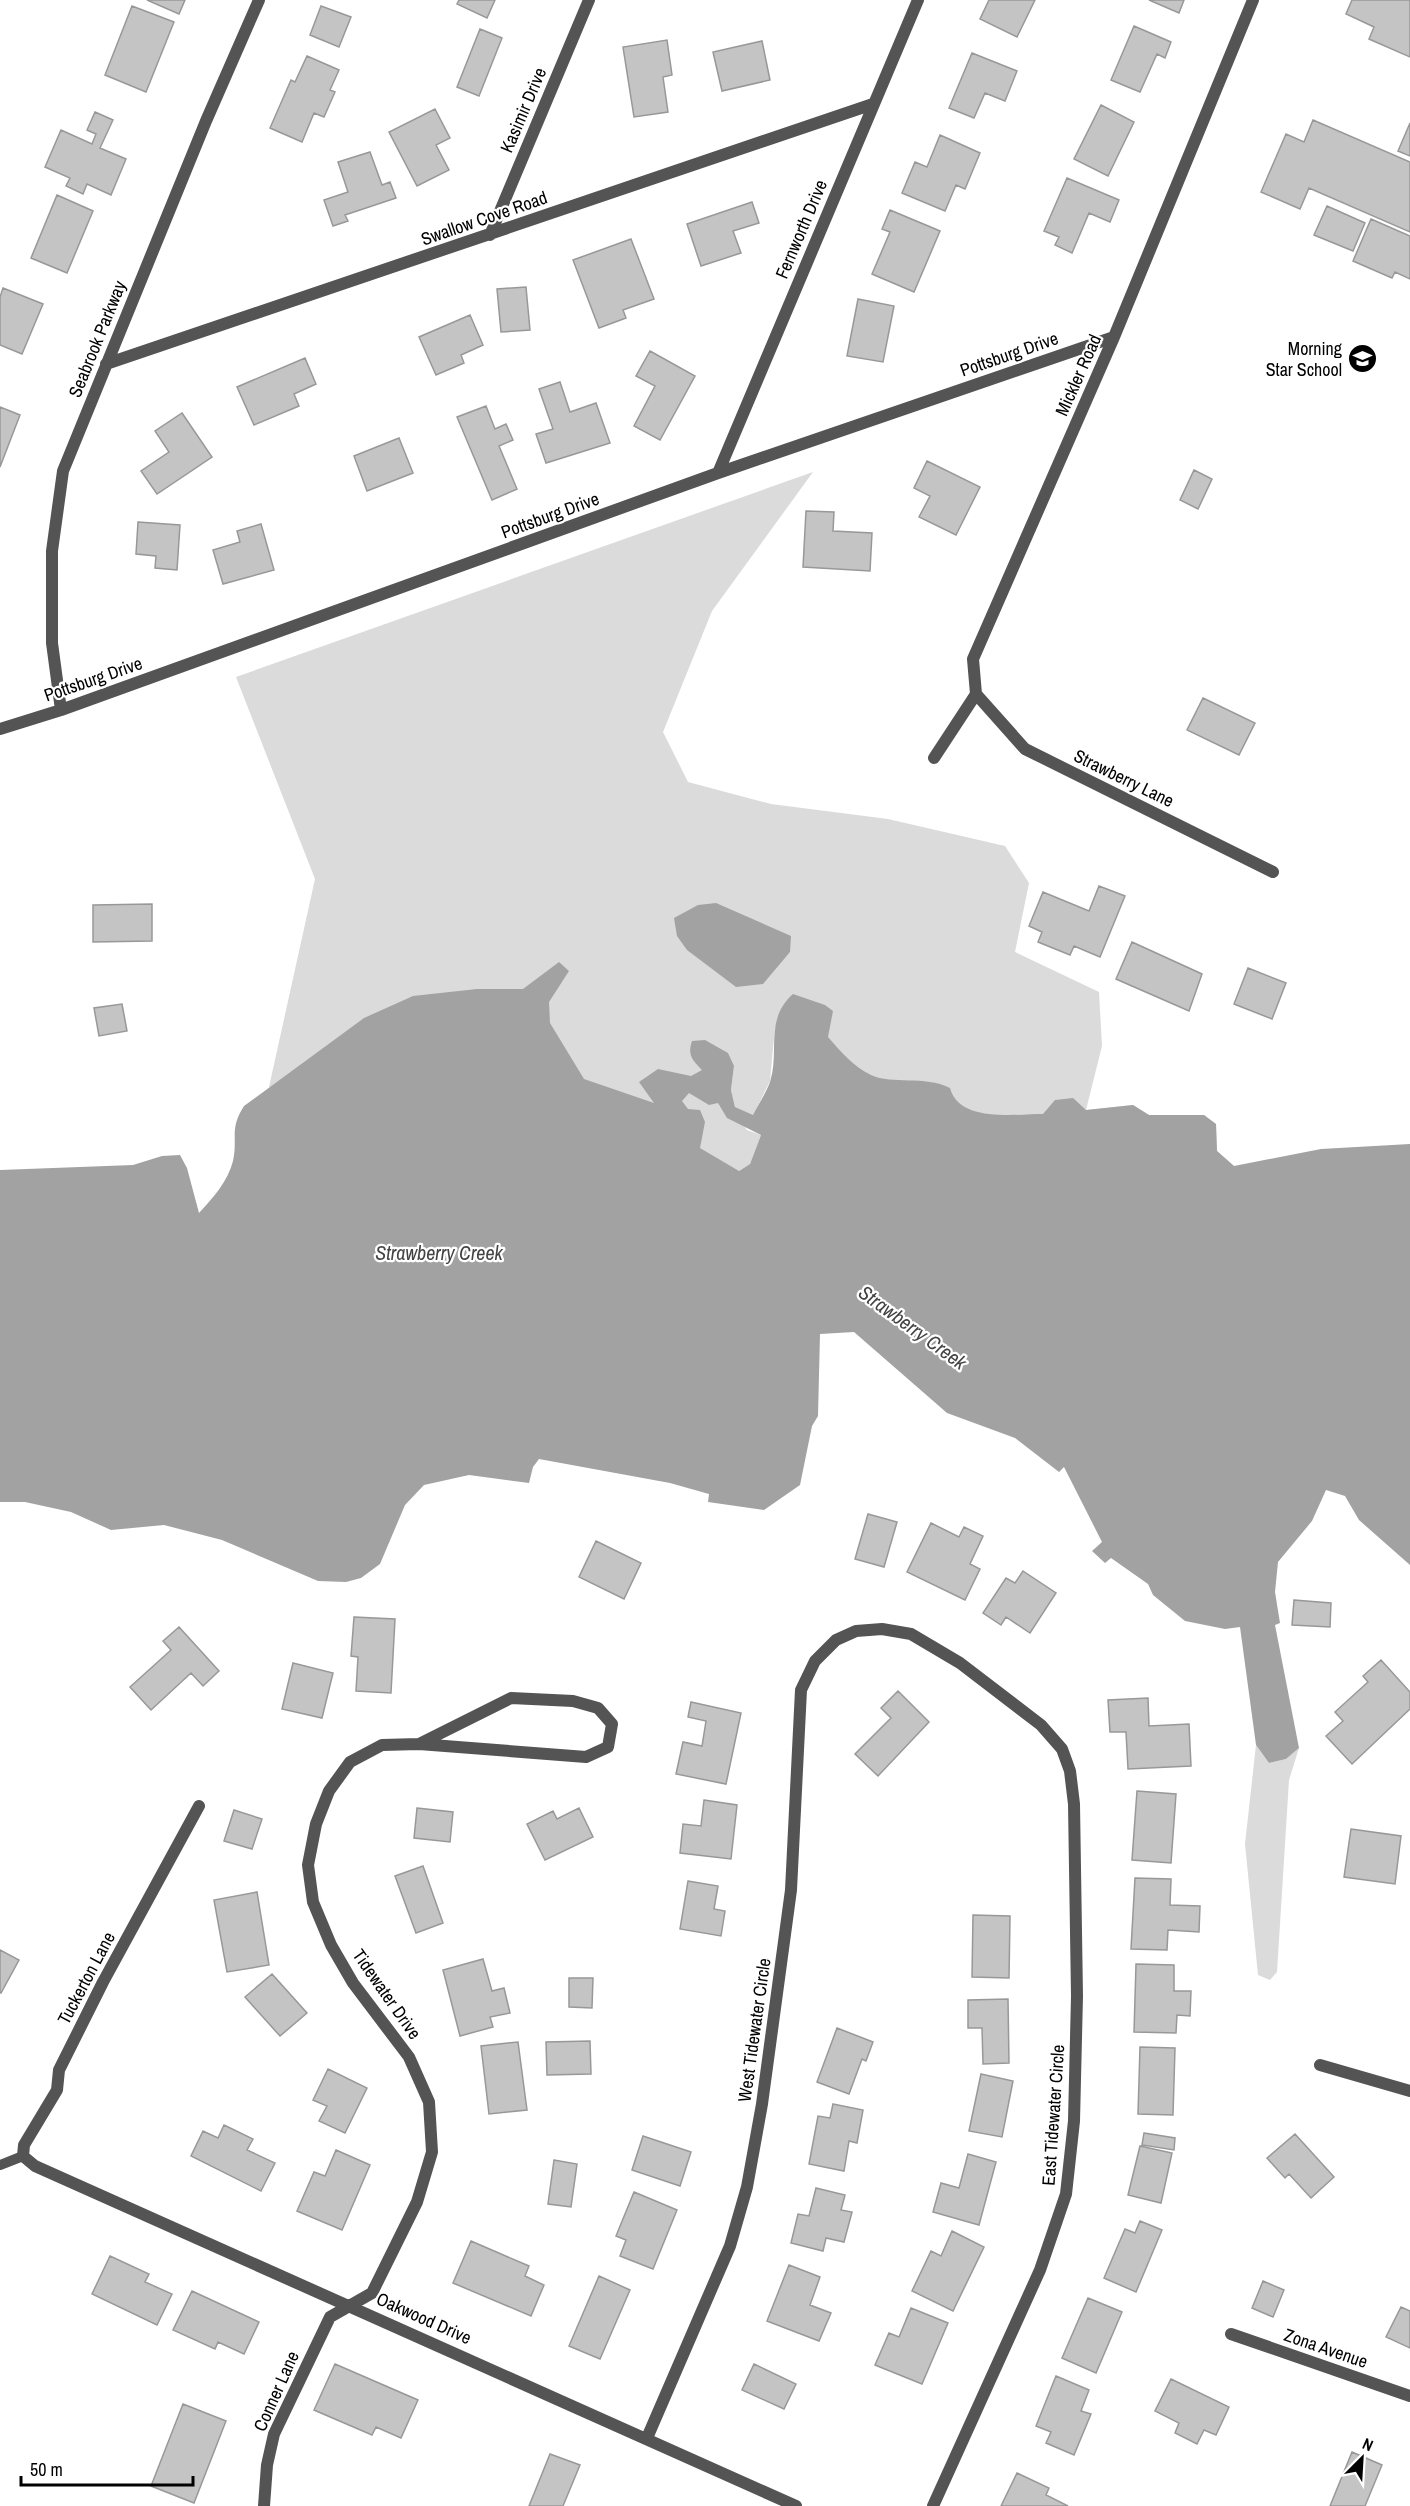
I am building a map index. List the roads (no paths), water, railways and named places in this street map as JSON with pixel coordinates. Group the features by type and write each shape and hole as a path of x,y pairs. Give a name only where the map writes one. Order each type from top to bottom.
{"street":[{"name":"Seabrook Parkway","path":"61,710 52,643 52,551 63,471 259,0"},
{"name":"Kasimir Drive","path":"490,235 589,0"},
{"name":"Fernworth Drive","path":"718,473 918,0"},
{"name":"Mickler Road","path":"976,694 973,659 1114,337 1253,0"},
{"name":"Swallow Cove Road","path":"106,364 873,104"},
{"name":"Pottsburg Drive","path":"0,729 61,710 718,473 1114,337"},
{"path":"934,758 976,694"},
{"name":"Strawberry Lane","path":"976,694 1025,749 1273,872"},
{"name":"East Tidewater Circle","path":"856,1631 882,1629 911,1634 960,1663 1041,1725 1062,1749 1070,1771 1074,1804 1077,1996 1074,2121 1066,2194 1040,2270 933,2506"},
{"name":"West Tidewater Circle","path":"647,2438 730,2246 747,2187 762,2104 791,1890 801,1690 815,1661 836,1640 856,1631"},
{"name":"Tidewater Drive","path":"350,2304 372,2293 417,2202 432,2152 429,2102 409,2057 353,1983 331,1946 313,1902 308,1865 316,1824 329,1791 350,1762 382,1744 419,1744 586,1757 608,1747 612,1724 598,1708 573,1701 511,1698 419,1744"},
{"name":"Tuckerton Lane","path":"23,2156 24,2145 57,2090 58,2070 199,1806"},
{"path":"1320,2065 1410,2091"},
{"name":"Oakwood Drive","path":"23,2156 35,2166 350,2304 796,2506"},
{"name":"Conner Lane","path":"264,2506 267,2465 274,2434 330,2317 350,2304"},
{"name":"Zona Avenue","path":"1231,2334 1410,2396"}],"lane":[{"path":"0,2165 23,2156"}],"water":[{"path":"716,903 791,936 790,952 763,984 736,987 687,950 677,936 674,918 698,905"},
{"name":"Strawberry Creek","path":"559,962 569,971 549,1002 550,1023 584,1079 654,1103 639,1082 658,1069 691,1076 702,1070 690,1050 692,1041 705,1040 728,1053 734,1066 731,1090 735,1107 753,1115 770,1082 774,1059 774,1036 779,1014 793,994 825,1005 833,1011 828,1037 848,1058 871,1075 880,1078 940,1084 950,1088 955,1099 976,1112 1004,1115 1043,1114 1055,1100 1073,1098 1086,1110 1133,1105 1149,1115 1204,1115 1216,1124 1217,1151 1234,1166 1321,1149 1410,1144 1410,1565 1359,1520 1345,1496 1326,1490 1312,1521 1278,1562 1275,1592 1280,1623 1275,1625 1299,1748 1286,1759 1269,1763 1256,1745 1240,1627 1225,1629 1185,1621 1153,1595 1148,1584 1111,1558 1105,1563 1092,1551 1102,1542 1064,1467 1059,1472 1015,1438 947,1413 854,1332 820,1334 818,1416 812,1426 800,1485 764,1510 708,1502 709,1494 670,1483 539,1459 533,1467 529,1483 469,1475 424,1485 405,1505 380,1564 361,1578 346,1582 318,1581 222,1540 164,1525 111,1530 71,1512 25,1502 0,1502 0,1170 133,1165 162,1156 180,1155 187,1168 199,1213 219,1189 231,1168 235,1127 244,1106 364,1018 413,996 477,989 523,989","holes":["689,1093 709,1105 718,1103 727,1118 761,1135 750,1164 739,1171 700,1148 705,1122 700,1110 688,1109 682,1101"]}],"place":[{"name":"Morning Star School","path":"1363,358"}]}
